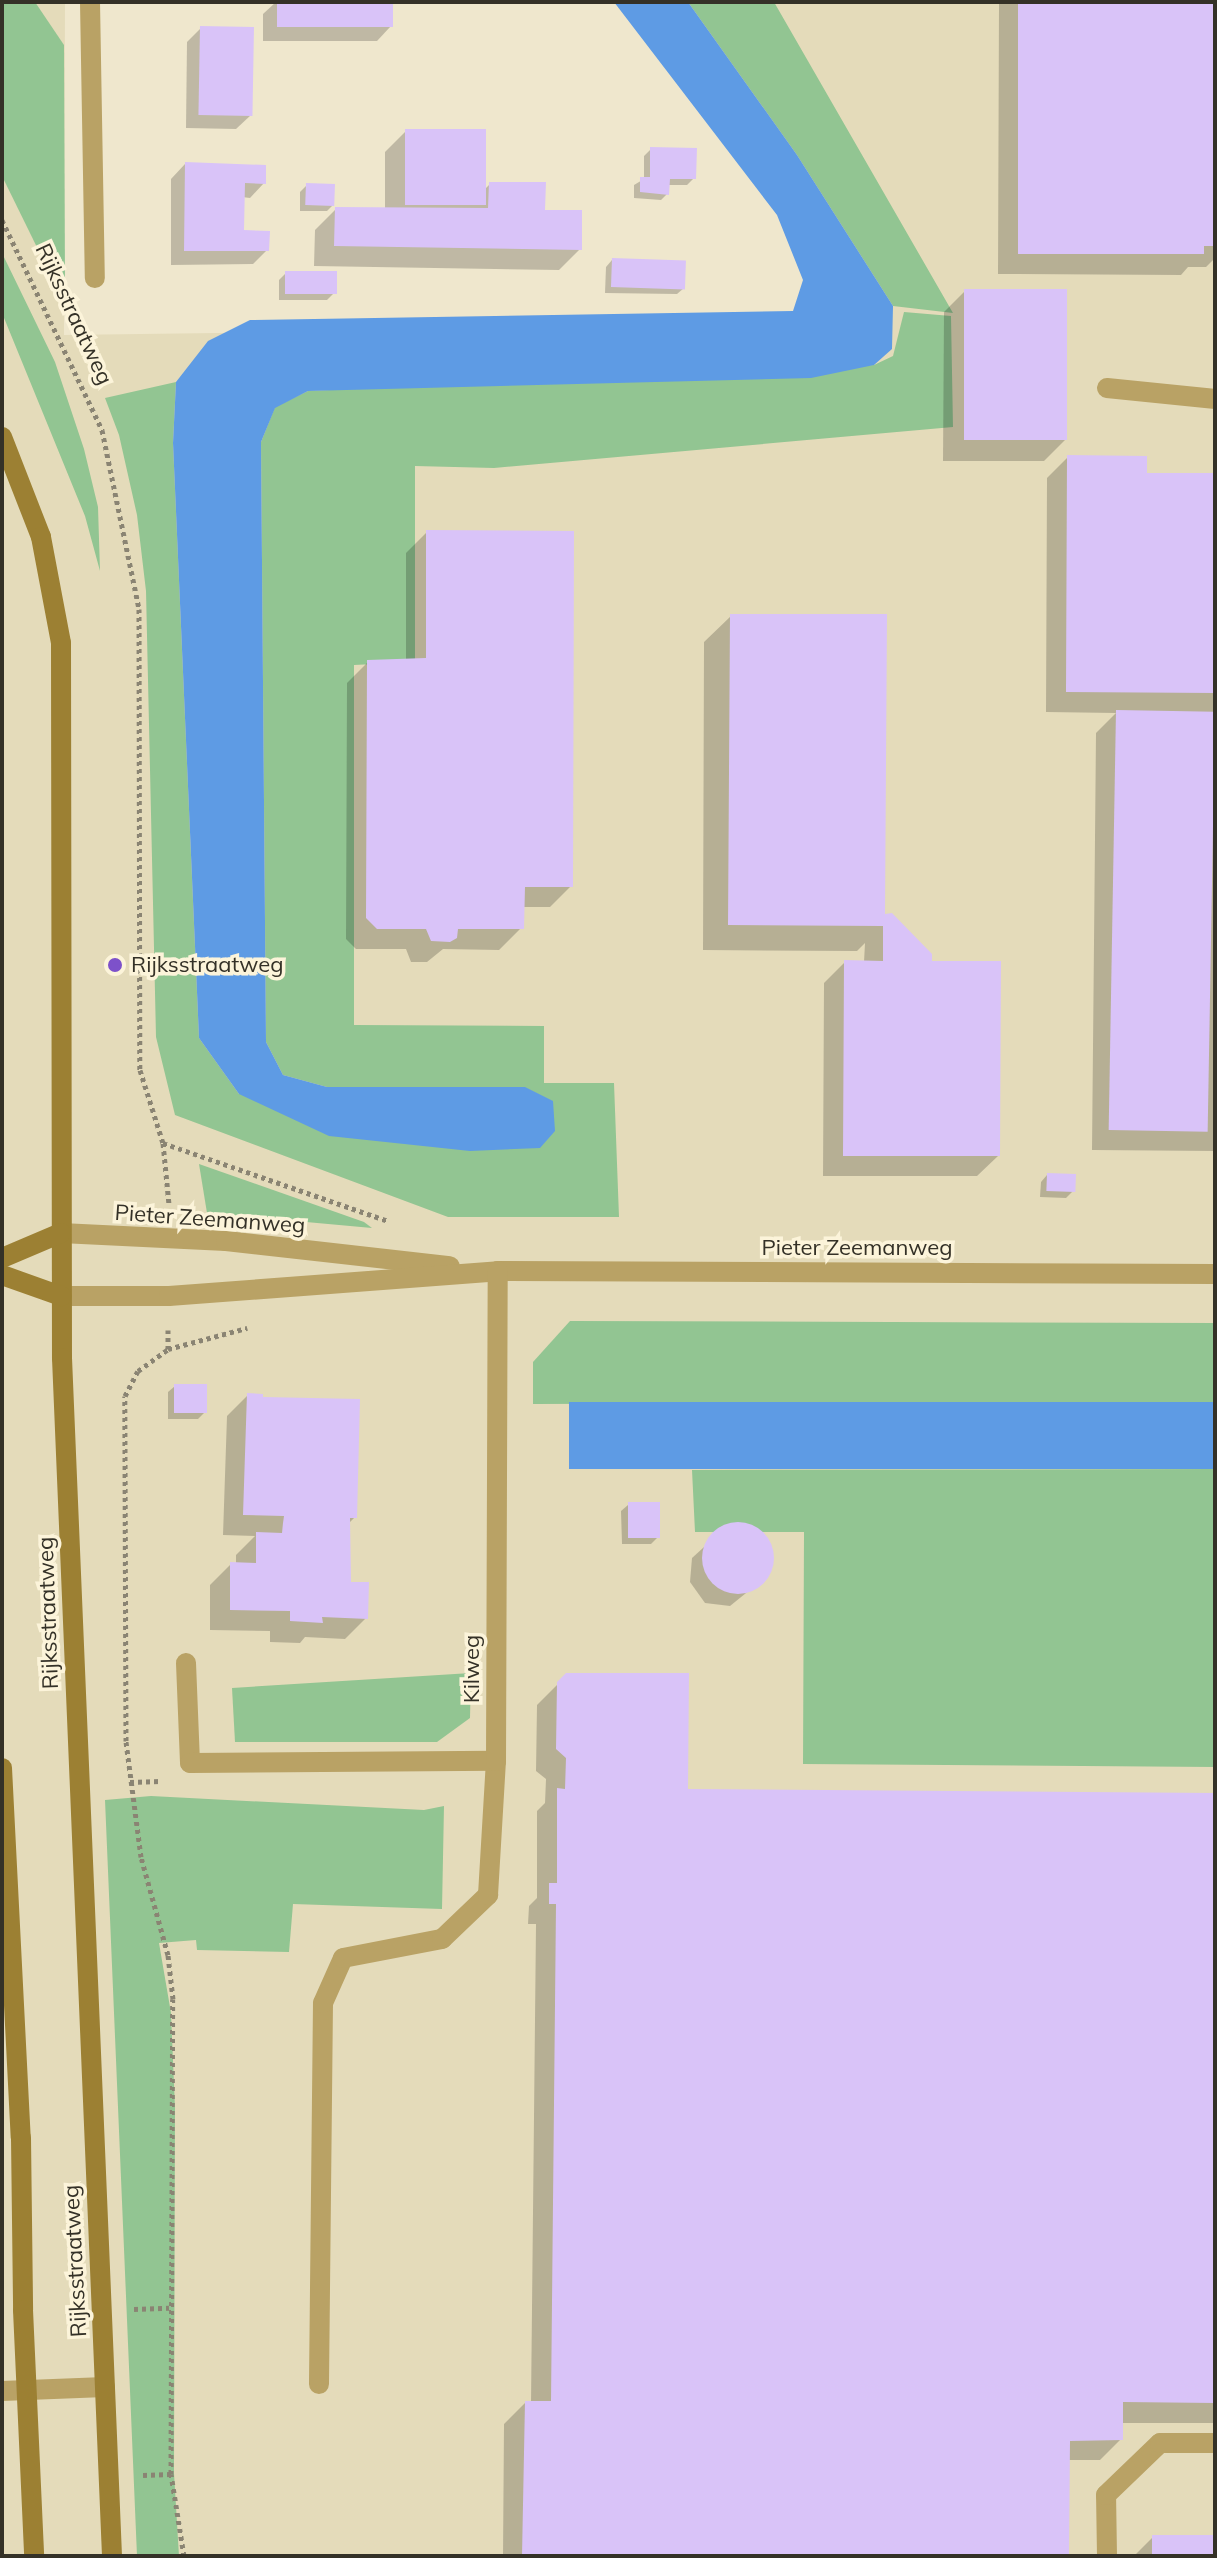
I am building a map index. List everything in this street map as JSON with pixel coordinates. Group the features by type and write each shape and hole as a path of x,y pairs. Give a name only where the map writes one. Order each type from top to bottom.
{"main road":[{"name":"Rijksstraatweg","path":"2,437 17,468 41,537 61,643 61,1296 112,2556"},
{"path":"2,1258 61,1233"},
{"path":"2,1275 61,1296"},
{"path":"2,1768 21,2138 26,2390 34,2556"}],"street":[{"path":"90,2 95,278"},
{"path":"1107,388 1215,399"},
{"name":"Pieter Zeemanweg","path":"61,1233 226,1241 498,1271"},
{"name":"Pieter Zeemanweg","path":"61,1296 169,1296 498,1271 1215,1274"},
{"name":"Kilweg","path":"319,2384 323,2003 343,1958 442,1939 488,1895 496,1761 498,1271"},
{"path":"186,1663 190,1763 496,1761"},
{"path":"2,2391 105,2387"},
{"path":"1107,2556 1106,2495 1160,2443 1215,2443"}],"path":[{"name":"Rijksstraatweg","path":"2,220 102,430 139,609 140,1070 163,1143"},
{"name":"Pieter Zeemanweg","path":"163,1143 390,1222"},
{"path":"168,1349 138,1371 125,1396 126,1741 141,1857 168,1955 173,1999 171,2474 184,2556"}],"shaded area":[{"path":"2,2 65,2 64,335 838,325 799,213 657,2 1215,2 1215,2556 2,2556"}],"green space":[{"path":"2,2 35,2 64,45 65,285 55,284 2,176"},
{"path":"688,2 774,2 953,313 893,306 797,155"},
{"path":"2,253 55,362 84,449 98,507 100,571 85,516 2,313"},
{"path":"904,312 951,316 953,427 494,468 415,466 415,662 354,665 354,1025 544,1026 544,1083 614,1083 619,1217 448,1217 175,1115 156,1037 146,591 137,515 119,435 105,398 176,382 173,443 199,1038 239,1094 526,1087 327,1087 283,1075 266,1042 261,442 275,407 308,391 874,365 893,356"},
{"path":"199,1164 364,1222 372,1228 207,1213"},
{"path":"570,1321 1215,1323 1215,1402 533,1404 533,1362"},
{"path":"1215,1469 1215,1767 803,1764 804,1532 695,1532 692,1470"},
{"path":"471,1673 470,1718 437,1742 235,1742 232,1688"},
{"path":"151,1796 424,1810 444,1806 442,1909 293,1904 289,1952 197,1950 196,1940 159,1943 171,2013 175,2108 174,2473 179,2556 137,2556 105,1800"}],"water":[{"path":"614,2 688,2 797,155 893,306 892,349 874,365 811,378 308,391 275,408 261,442 266,1042 283,1075 327,1087 525,1087 553,1101 555,1131 540,1148 470,1151 329,1136 239,1094 199,1038 173,443 176,382 208,341 250,320 793,311 803,280 777,215"},
{"path":"569,1402 1215,1402 1215,1469 569,1469"}],"building":[{"path":"277,2 393,2 393,27 277,27"},
{"path":"1018,2 1215,2 1215,246 1204,246 1204,254 1018,254"},
{"path":"200,26 254,27 252,116 198,115"},
{"path":"405,129 486,129 486,205 405,205"},
{"path":"650,147 697,148 696,179 670,179 669,195 640,192 640,177 650,177"},
{"path":"185,162 266,165 266,184 245,183 244,230 270,231 269,251 184,251"},
{"path":"489,182 546,182 545,210 582,210 582,250 334,246 335,207 488,208"},
{"path":"306,183 335,184 334,206 305,205"},
{"path":"612,258 686,261 685,290 611,287"},
{"path":"285,271 337,271 337,294 285,294"},
{"path":"964,289 1067,289 1067,440 964,440"},
{"path":"1067,455 1147,456 1147,473 1215,473 1215,693 1066,692"},
{"path":"426,530 574,531 573,887 525,887 524,929 458,929 457,938 450,942 431,941 426,929 377,929 366,918 367,660 426,658"},
{"path":"730,614 887,614 885,914 892,913 932,954 932,961 1001,961 1000,1156 843,1156 844,960 883,961 883,926 728,925"},
{"path":"1116,710 1215,712 1208,1132 1109,1130"},
{"path":"1047,1173 1076,1174 1075,1192 1046,1191"},
{"path":"174,1384 207,1384 207,1413 174,1413"},
{"path":"247,1393 263,1394 263,1397 360,1399 357,1518 350,1518 351,1582 369,1582 368,1619 322,1617 323,1623 290,1621 290,1611 230,1610 230,1562 256,1563 256,1532 282,1533 284,1516 243,1515"},
{"path":"628,1502 660,1502 660,1538 628,1538"},
{"path":"738,1522 758,1528 768,1538 774,1558 768,1578 758,1588 738,1594 718,1588 708,1578 702,1558 708,1538 718,1528"},
{"path":"566,1673 689,1673 688,1789 1215,1793 1215,2403 1123,2402 1123,2440 1070,2441 1069,2556 522,2556 525,2401 551,2401 556,1904 549,1904 549,1883 557,1883 557,1788 565,1789 566,1758 556,1749 557,1682"},
{"path":"1152,2535 1215,2535 1215,2556 1152,2556"}],"place":[{"name":"Rijksstraatweg","path":"115,965"}]}
